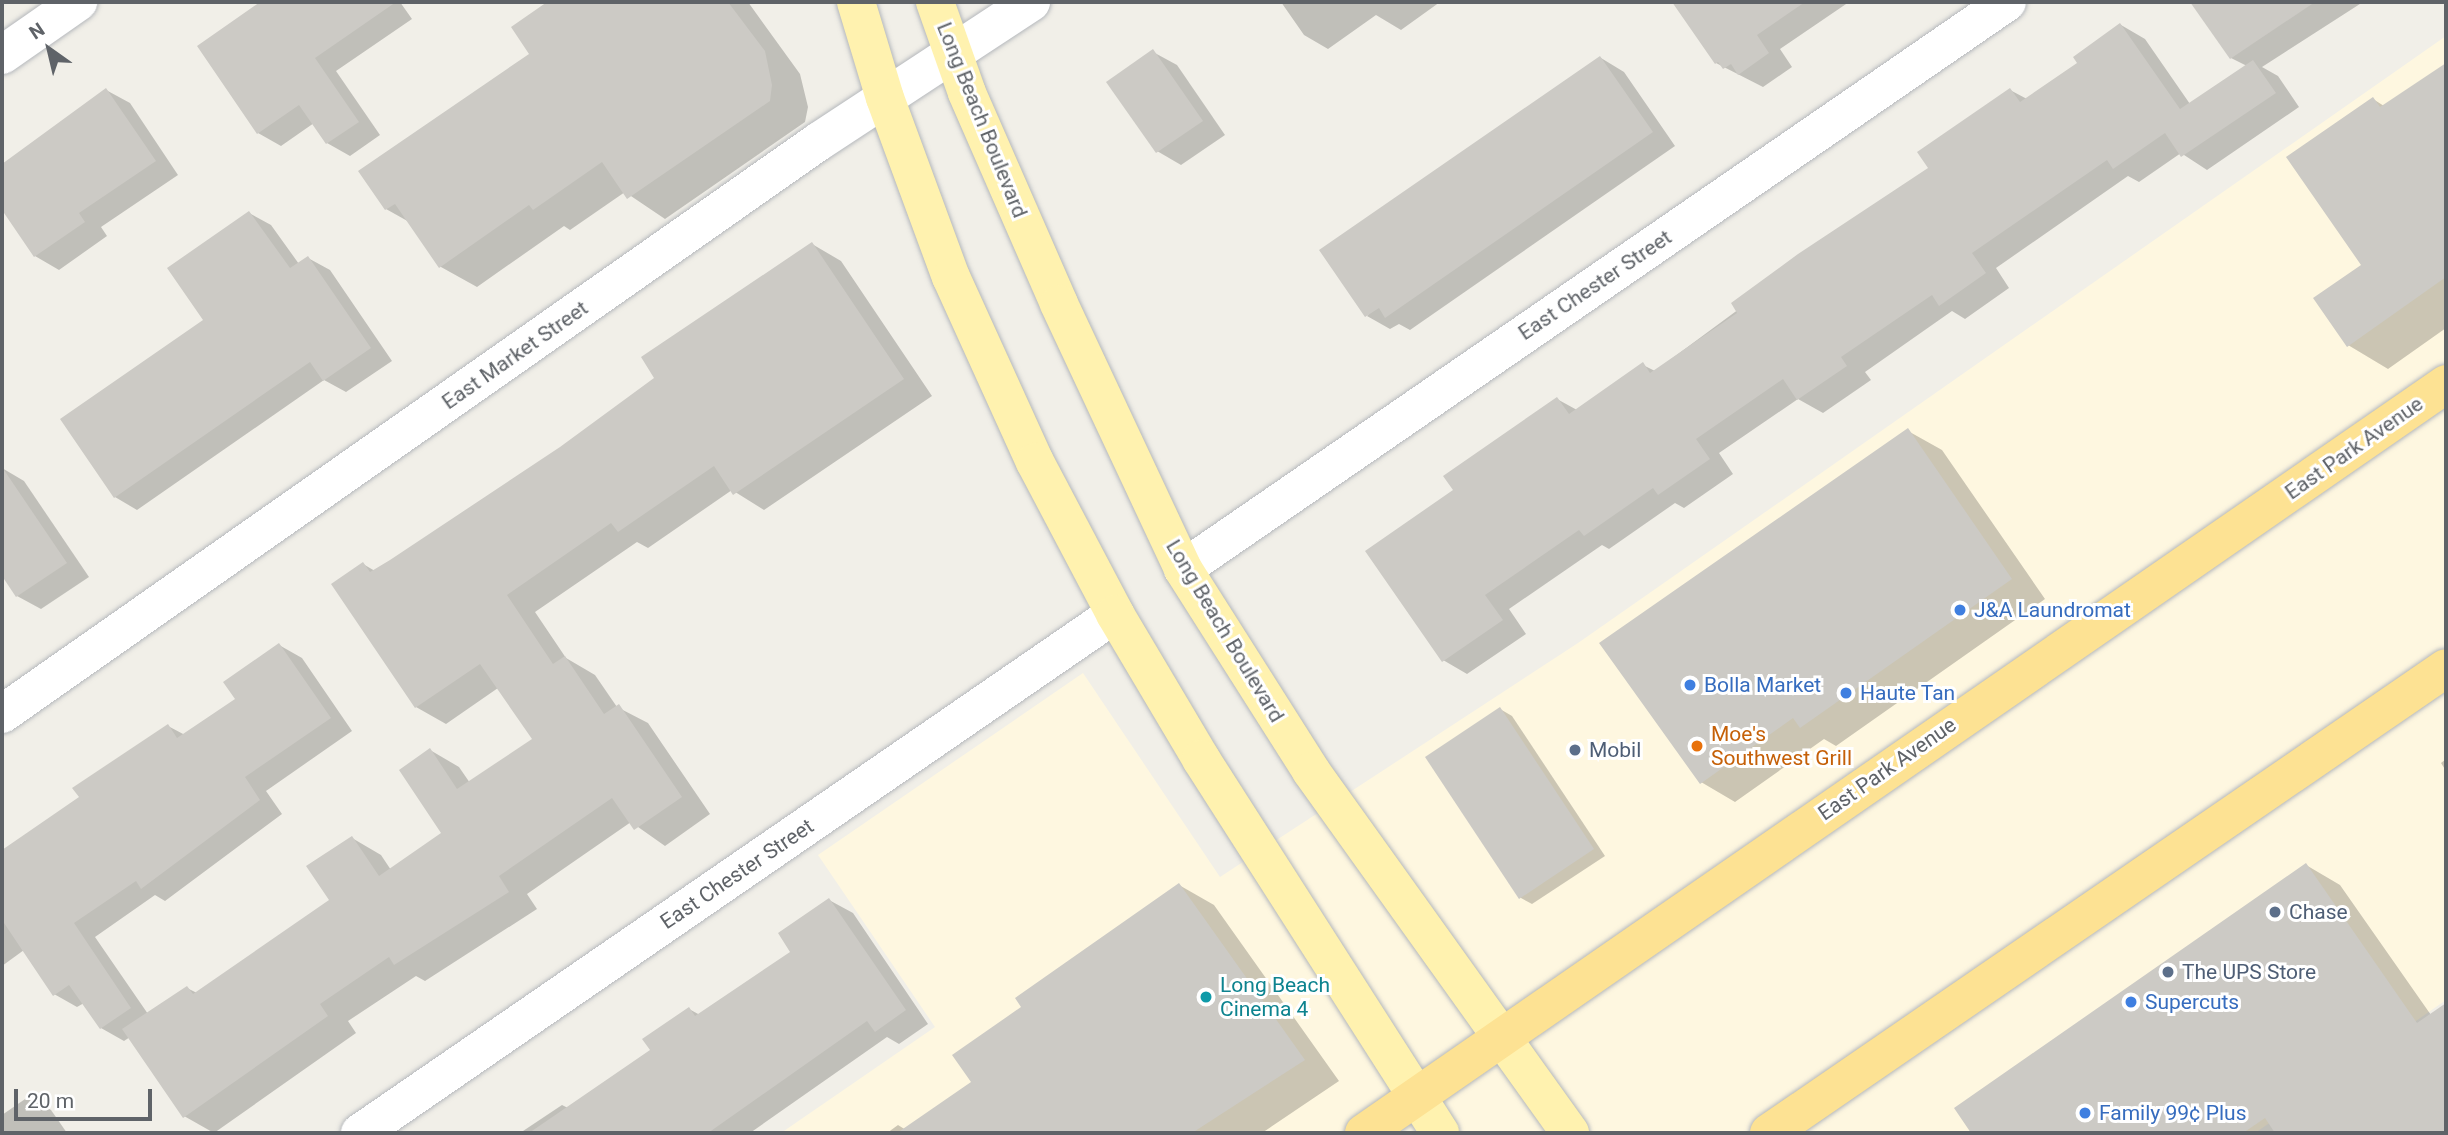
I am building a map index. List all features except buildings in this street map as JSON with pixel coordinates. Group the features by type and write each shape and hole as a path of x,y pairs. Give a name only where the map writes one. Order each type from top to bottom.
{"highway":[{"name":"East Park Avenue","path":"1364,1133 2446,384"},
{"path":"1769,1133 2446,668"}],"main road":[{"path":"856,2 885,98 957,289 1035,462 1115,614 1415,1098 1440,1133"},
{"name":"Long Beach Boulevard","path":"935,2 953,54 1059,304 1183,569 1311,771 1570,1133"}],"street":[{"path":"2,55 78,2"},
{"name":"East Market Street","path":"2,714 885,98 1031,2"},
{"name":"East Chester Street","path":"1183,569 2007,2"},
{"name":"East Chester Street","path":"360,1133 1115,614"}],"shaded area":[{"path":"2446,36 2446,1000 2255,1133 781,1133 935,1027 818,855 1083,673 1220,877 1578,643"}],"place":[{"name":"J&A Laundromat","path":"1960,610"},
{"name":"Bolla Market","path":"1690,685"},
{"name":"Haute Tan","path":"1846,693"},
{"name":"Moe's Southwest Grill","path":"1697,746"},
{"name":"Mobil","path":"1575,750"},
{"name":"Chase","path":"2275,912"},
{"name":"The UPS Store","path":"2168,972"},
{"name":"Long Beach Cinema 4","path":"1206,997"},
{"name":"Supercuts","path":"2131,1002"},
{"name":"Family 99¢ Plus","path":"2085,1113"}]}
